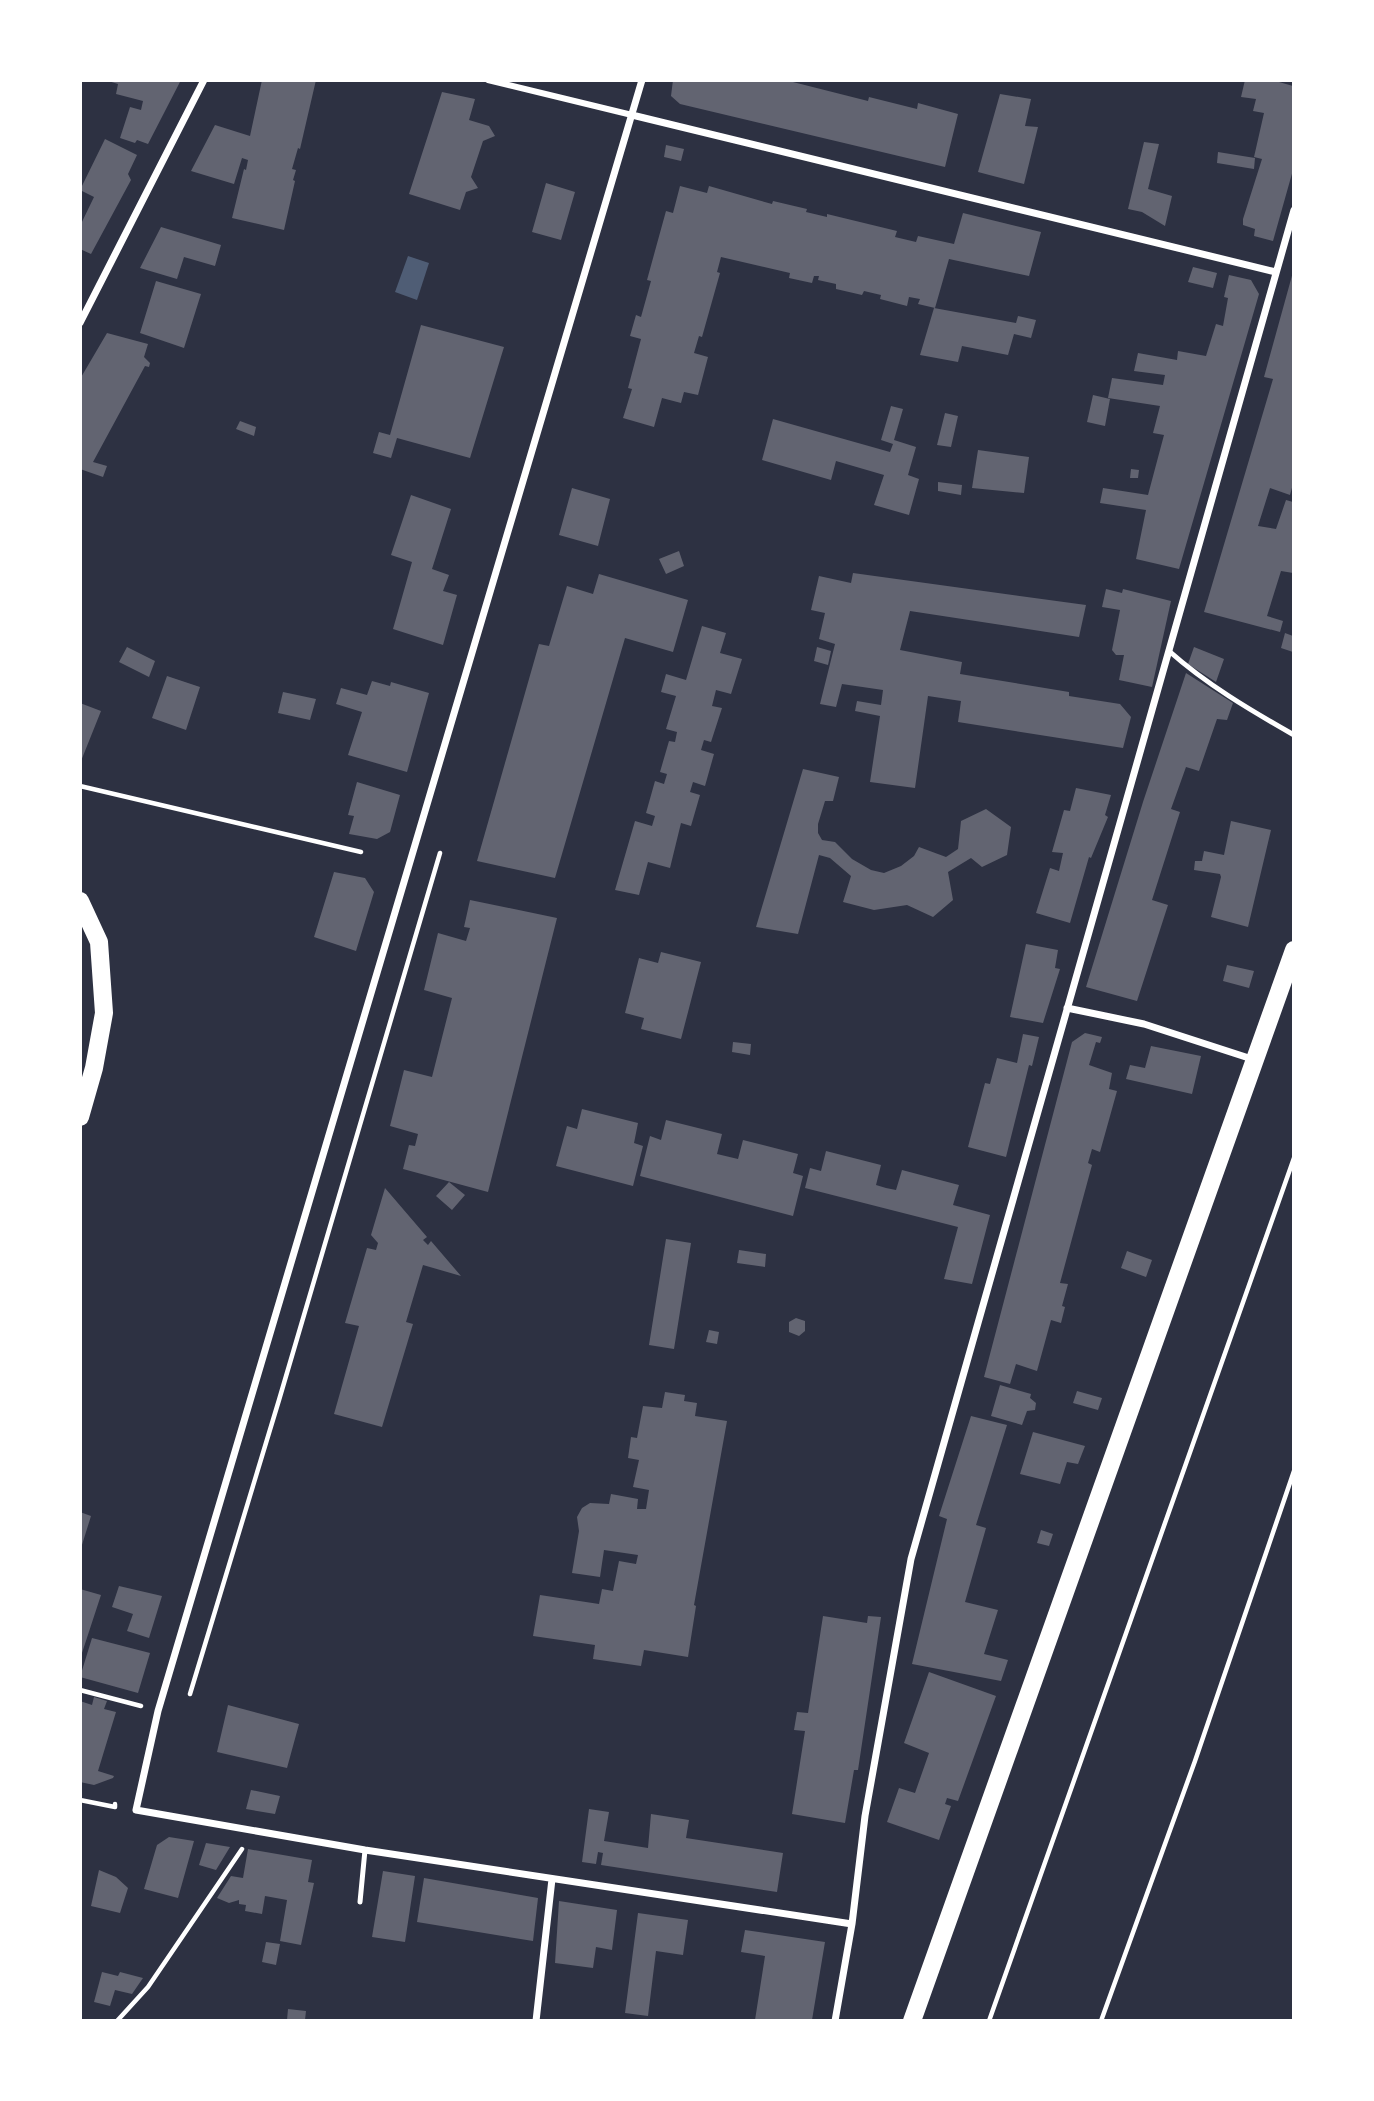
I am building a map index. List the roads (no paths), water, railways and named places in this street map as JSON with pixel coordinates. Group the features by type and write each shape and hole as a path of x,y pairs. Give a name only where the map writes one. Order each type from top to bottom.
{"main road":[{"path":"80,901 99,942 104,1013 94,1068 80,1116"},
{"path":"912,2021 1293,950"}],"street":[{"path":"80,323 204,80"},
{"path":"488,80 1276,272"},
{"path":"642,80 158,1711 136,1810 365,1850 852,1924"},
{"path":"835,2021 852,1924 865,1816 911,1559 1293,210"},
{"path":"1067,1008 1144,1024 1255,1060"},
{"path":"536,2021 552,1879"}],"lane":[{"path":"1169,651 1191,671 1293,735"},
{"path":"359,1902 365,1850"}],"water":[{"path":"408,256 429,263 417,300 395,292"}]}
